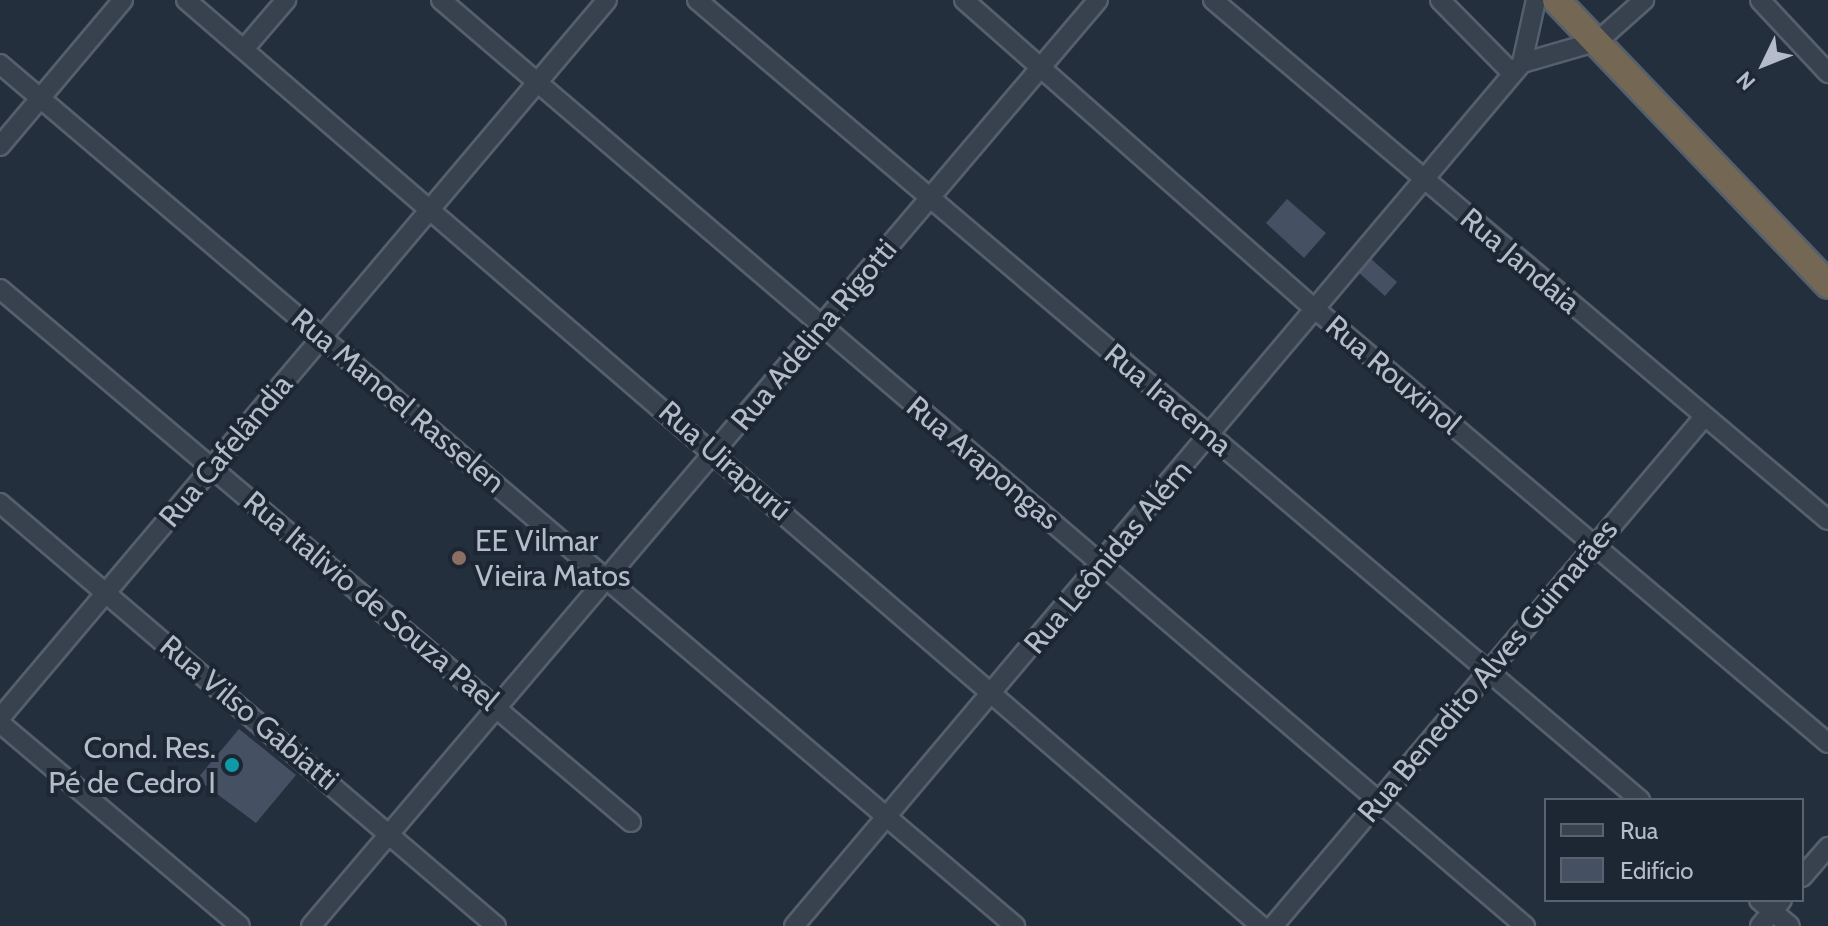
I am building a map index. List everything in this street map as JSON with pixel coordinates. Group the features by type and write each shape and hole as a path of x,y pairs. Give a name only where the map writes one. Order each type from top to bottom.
{"highway":[{"path":"1567,2 1598,41 1828,285"}],"street":[{"path":"0,146 123,0"},
{"name":"Rua Uirapurú","path":"186,0 432,207 1261,926"},
{"path":"244,49 286,0"},
{"name":"Rua Arapongas","path":"441,0 1525,926"},
{"name":"Rua Cafelândia","path":"0,720 607,0"},
{"name":"Rua Iracema","path":"697,0 1638,798"},
{"name":"Rua Rouxinol","path":"964,0 1042,65 1315,309 1828,743"},
{"name":"Rua Adelina Rigotti","path":"311,926 1098,0"},
{"name":"Rua Jandaia","path":"1213,0 1828,520"},
{"path":"1440,0 1517,68"},
{"path":"1517,68 1536,0"},
{"path":"1517,68 1598,41 1644,0"},
{"path":"1760,0 1826,69"},
{"name":"Rua Manoel Rasselen","path":"0,64 1015,926"},
{"name":"Rua Leônidas Além","path":"794,926 1426,181 1517,68"},
{"name":"Rua Italivio de Souza Pael","path":"0,289 631,822"},
{"name":"Rua Benedito Alves Guimarães","path":"1273,926 1704,417"},
{"name":"Rua Vilso Gabiatti","path":"0,503 496,926"},
{"path":"0,720 240,926"},
{"path":"1804,875 1828,847"},
{"path":"1769,909 1790,926"}],"building":[{"path":"1287,199 1326,233 1304,258 1266,223"},
{"path":"1370,258 1397,282 1385,296 1358,272"},
{"path":"239,729 296,775 256,823 197,779"}],"place":[{"name":"EE Vilmar Vieira Matos","path":"459,558"},
{"name":"Cond. Res. Pé de Cedro I","path":"232,765"}]}
